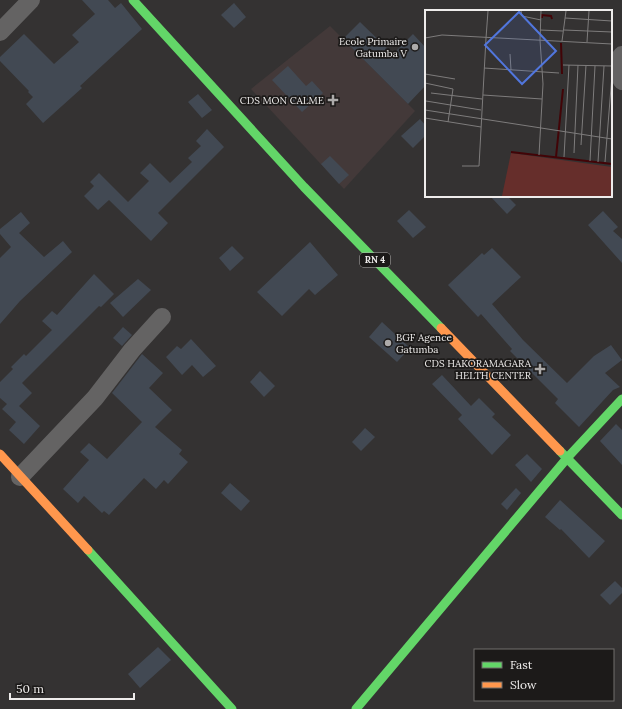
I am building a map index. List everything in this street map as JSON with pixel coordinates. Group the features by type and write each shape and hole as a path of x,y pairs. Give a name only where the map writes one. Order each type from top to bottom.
{"street":[{"path":"0,32 31,0"},
{"name":"RN 4","path":"133,0 304,187 568,457 622,515"},
{"path":"622,55 618,59 616,68 622,81"},
{"path":"20,477 95,398 132,350 162,317"},
{"path":"356,709 568,457 622,399"},
{"path":"0,454 232,709"}],"shaded area":[{"name":"CDS MON CALME","path":"330,26 415,111 344,189 251,89"}],"building":[{"path":"82,0 108,0 115,8 121,3 142,29 80,86 82,88 43,123 26,104 33,97 0,61 0,57 24,34 54,64 79,42 72,35 95,14"},
{"path":"234,3 246,17 234,28 221,15"},
{"path":"360,22 393,54 413,34 425,47 425,86 408,104 343,39"},
{"path":"288,66 306,86 312,81 323,93 302,112 272,80"},
{"path":"198,94 212,110 202,118 188,102"},
{"path":"420,119 425,125 425,136 413,148 401,136"},
{"path":"207,129 224,147 158,213 168,223 151,241 109,200 98,210 84,196 94,186 90,182 99,173 128,202 149,181 140,173 150,163 170,183 192,162 188,158 201,146 196,141"},
{"path":"330,156 349,175 339,184 321,164"},
{"path":"491,197 508,197 516,205 507,214"},
{"path":"409,210 426,227 413,238 397,221"},
{"path":"603,211 618,227 613,231 622,239 622,263 588,225"},
{"path":"21,212 30,223 19,233 44,257 63,241 72,252 20,301 0,324 0,258 11,247 0,234 0,229"},
{"path":"310,242 338,275 315,295 309,289 282,316 257,292"},
{"path":"232,246 244,258 230,271 219,258"},
{"path":"492,248 521,277 492,304 523,340 567,383 594,356 611,345 622,360 605,373 620,387 613,390 579,427 555,403 558,399 510,351 512,349 481,314 478,317 448,285 482,253 484,255"},
{"path":"94,274 114,294 101,307 99,306 22,383 32,393 19,406 40,426 24,444 9,430 16,422 2,409 7,404 0,398 0,382 13,369 11,367 24,354 26,356 52,330 42,321 52,311 57,315"},
{"path":"138,279 151,290 123,317 110,303"},
{"path":"382,322 410,348 397,362 369,337"},
{"path":"123,327 132,335 122,346 113,338"},
{"path":"191,339 216,366 203,377 192,365 182,375 166,357 177,346 181,349"},
{"path":"142,354 163,373 149,388 172,410 155,427 182,450 179,454 188,462 168,484 164,480 156,489 144,478 109,515 104,511 102,513 84,496 78,503 63,489 89,460 80,452 89,443 107,459 142,422 112,393"},
{"path":"260,371 275,386 264,397 250,382"},
{"path":"442,375 471,406 479,398 495,414 492,417 511,435 492,455 458,419 462,415 432,384"},
{"path":"616,424 622,430 622,465 600,441"},
{"path":"365,428 375,437 361,451 352,442"},
{"path":"527,454 542,469 531,482 515,465"},
{"path":"230,483 250,501 241,511 221,493"},
{"path":"516,488 521,493 507,510 501,504"},
{"path":"560,500 605,541 589,558 561,529 560,530 545,517"},
{"path":"615,581 622,588 622,593 610,605 600,595"},
{"path":"158,647 171,660 140,688 128,674"}],"traffic: fast":[{"path":"133,0 304,187 441,328"},
{"path":"356,709 568,457 622,399"},
{"path":"560,451 622,515"},
{"path":"88,550 232,709"}],"traffic: slow":[{"path":"441,328 560,451"},
{"path":"0,454 88,550"}],"place":[{"name":"Ecole Primaire Gatumba V","path":"415,47"},
{"name":"CDS MON CALME","path":"333,100"},
{"name":"BGF Agence Gatumba","path":"388,343"},
{"name":"CDS HAKORAMAGARA HELTH CENTER","path":"540,369"}]}
